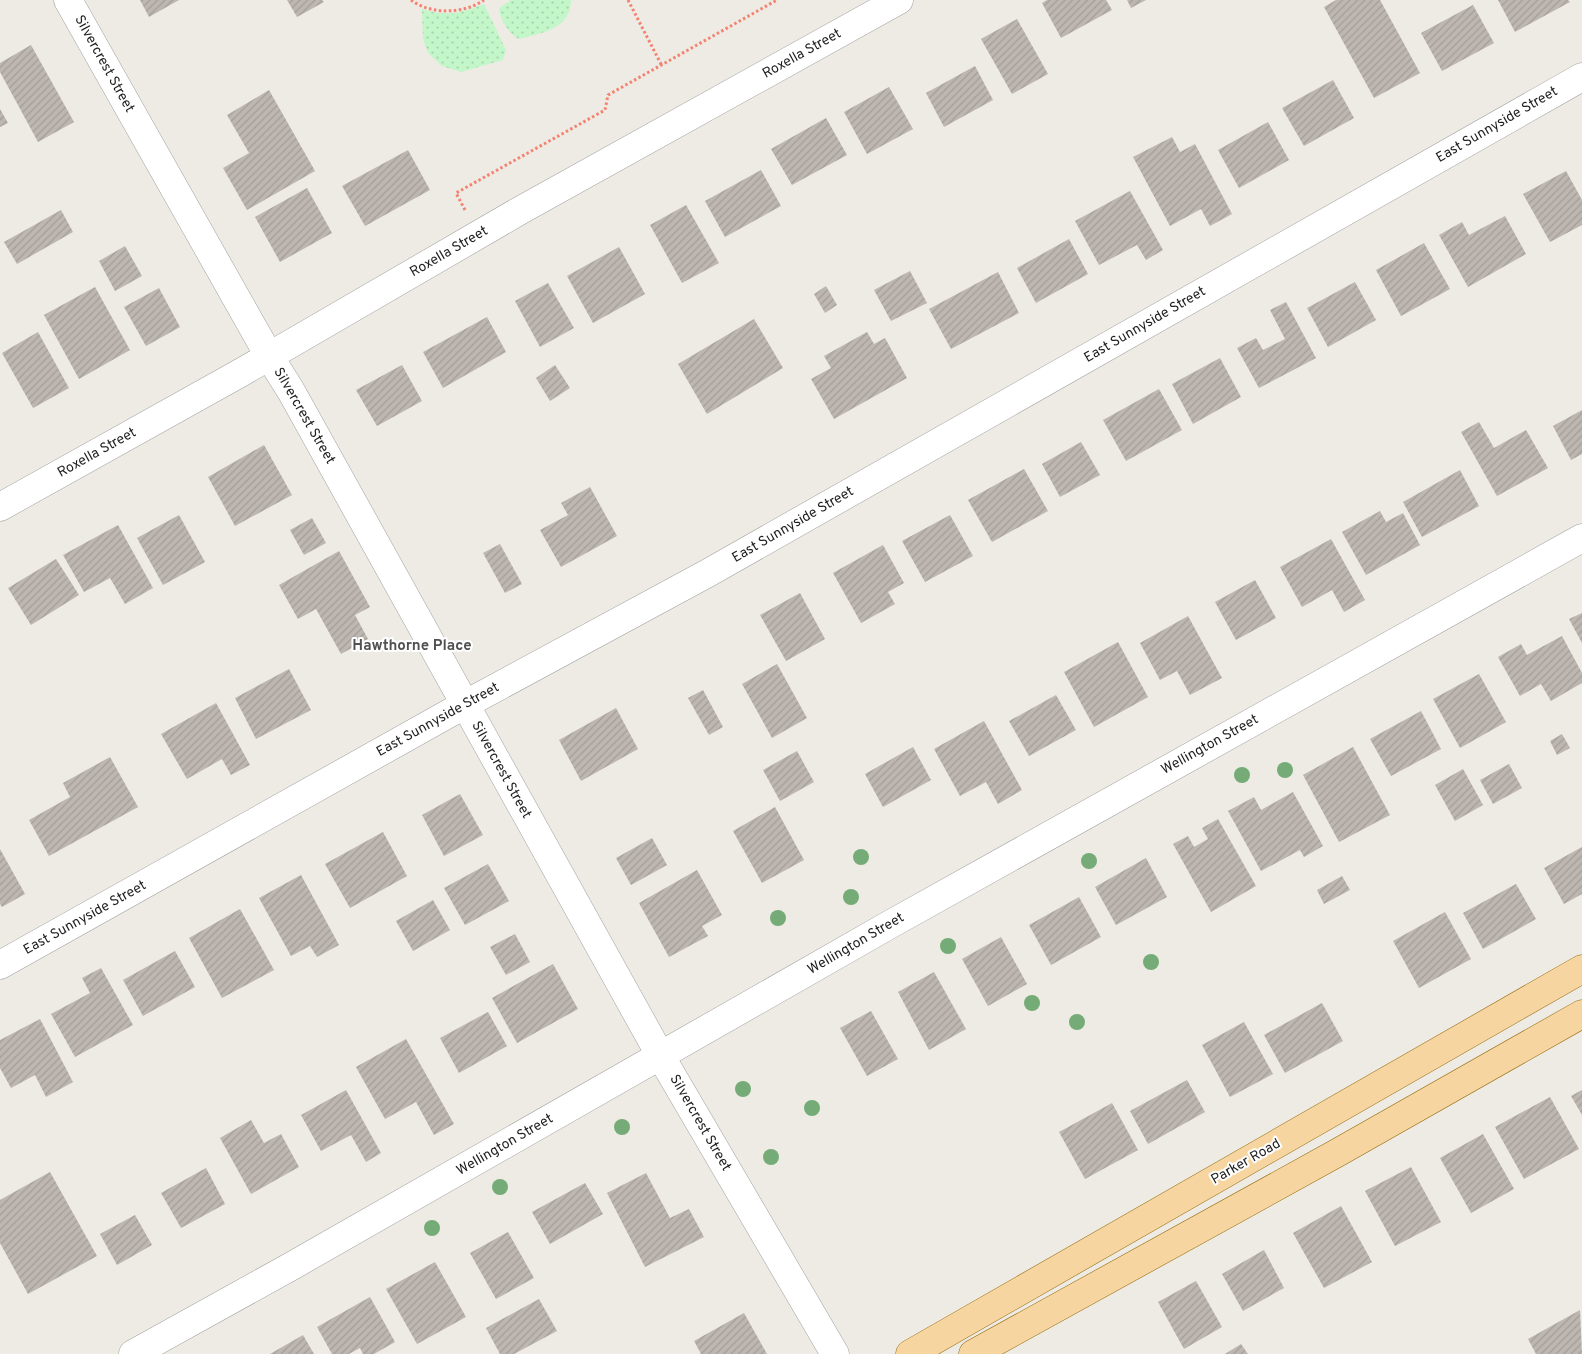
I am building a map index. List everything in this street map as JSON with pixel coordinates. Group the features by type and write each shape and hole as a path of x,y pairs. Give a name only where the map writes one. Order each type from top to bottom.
{"main road":[{"name":"Parker Road","path":"910,1354 1582,969"},
{"path":"973,1354 1305,1171 1582,1014"},
{"path":"1287,1139 1305,1171"}],"street":[{"name":"Silvercrest Street","path":"68,0 269,356 291,391 660,1056 835,1354"},
{"name":"Roxella Street","path":"0,507 269,356 479,234 884,4"},
{"name":"East Sunnyside Street","path":"0,965 464,705 708,573 1582,77"},
{"name":"Wellington Street","path":"133,1354 299,1262 932,901 1582,538"}],"path":[{"path":"411,0 430,9 451,11 466,8 484,0"},
{"path":"628,0 662,66"},
{"path":"479,234 456,193 605,110 608,95 777,0"}],"green space":[{"path":"511,0 571,0 570,10 560,24 545,32 519,39 515,37 503,22 500,13 499,8"},
{"path":"484,4 506,50 503,60 461,72 442,66 428,53 423,39 422,9 438,13 453,13"}],"building":[{"path":"140,0 179,0 149,17"},
{"path":"287,0 322,0 324,2 297,17"},
{"path":"1047,0 1106,0 1112,10 1061,38 1042,3"},
{"path":"1127,0 1146,0 1131,8"},
{"path":"1336,0 1380,0 1420,73 1374,98 1324,7"},
{"path":"1498,0 1568,0 1570,2 1515,32"},
{"path":"1473,5 1494,43 1442,71 1421,33"},
{"path":"1017,19 1048,74 1012,94 981,39"},
{"path":"31,45 74,122 38,142 0,72 0,63"},
{"path":"975,66 993,100 944,127 926,93"},
{"path":"1333,80 1354,118 1304,146 1282,108"},
{"path":"889,87 913,129 867,154 844,112"},
{"path":"269,90 315,171 247,210 223,168 249,153 227,115"},
{"path":"0,109 8,123 0,127"},
{"path":"826,118 847,155 792,185 771,149"},
{"path":"1268,122 1289,160 1239,188 1218,150"},
{"path":"1172,137 1180,152 1195,144 1232,214 1210,226 1201,209 1170,226 1133,157"},
{"path":"408,150 430,190 365,226 342,186"},
{"path":"761,170 781,206 725,237 705,201"},
{"path":"1566,171 1582,200 1582,225 1550,242 1523,194"},
{"path":"307,188 332,233 280,262 255,217"},
{"path":"1130,191 1163,250 1146,260 1137,245 1099,265 1075,221"},
{"path":"686,205 719,263 682,283 650,225"},
{"path":"61,210 73,232 17,264 4,242"},
{"path":"1505,216 1526,254 1468,287 1439,235 1462,222 1469,235"},
{"path":"1069,239 1088,274 1036,303 1017,268"},
{"path":"1424,243 1450,289 1401,316 1376,270"},
{"path":"125,246 142,276 115,291 99,261"},
{"path":"619,247 645,294 593,323 567,276"},
{"path":"910,271 927,303 891,321 874,290"},
{"path":"998,272 1019,313 951,349 929,309"},
{"path":"1355,282 1376,320 1328,347 1307,308"},
{"path":"548,283 574,328 540,347 515,301"},
{"path":"826,286 837,305 825,313 814,294"},
{"path":"95,287 130,350 79,379 44,315"},
{"path":"159,288 180,327 146,346 124,307"},
{"path":"1286,302 1316,358 1259,388 1237,348 1256,338 1263,350 1285,339 1270,310"},
{"path":"487,317 506,352 443,388 423,352"},
{"path":"754,319 783,368 707,414 678,364"},
{"path":"38,332 69,388 33,408 2,353"},
{"path":"867,332 874,344 885,338 907,378 834,419 811,379 831,368 824,356"},
{"path":"1220,358 1241,397 1193,424 1172,384"},
{"path":"402,365 422,401 377,426 356,390"},
{"path":"555,365 570,388 550,401 536,378"},
{"path":"1159,389 1182,430 1126,461 1103,420"},
{"path":"1582,410 1582,454 1571,460 1553,426"},
{"path":"1479,422 1494,448 1526,430 1548,468 1497,496 1461,432"},
{"path":"1081,442 1100,475 1060,497 1042,464"},
{"path":"264,445 292,495 235,526 208,477"},
{"path":"1024,469 1048,511 992,542 968,500"},
{"path":"1460,470 1479,506 1422,537 1403,502"},
{"path":"590,487 617,536 561,567 540,530 568,515 561,503"},
{"path":"1380,511 1386,522 1403,513 1420,545 1366,575 1342,532"},
{"path":"179,515 205,562 163,585 137,538"},
{"path":"950,515 973,556 925,582 902,541"},
{"path":"312,518 326,543 304,555 290,530"},
{"path":"118,525 153,588 125,604 110,578 84,592 63,555"},
{"path":"1331,539 1365,600 1344,612 1332,590 1302,607 1280,567"},
{"path":"500,544 522,584 505,593 483,553"},
{"path":"883,545 904,583 888,592 895,604 861,623 833,573"},
{"path":"339,551 370,607 355,615 368,639 341,654 316,609 298,619 279,585"},
{"path":"56,559 79,595 31,625 8,588"},
{"path":"1255,580 1276,618 1236,640 1215,602"},
{"path":"800,593 825,639 786,661 760,615"},
{"path":"1582,613 1582,643 1569,619"},
{"path":"1188,616 1222,678 1190,695 1177,671 1160,680 1140,643"},
{"path":"1562,636 1582,673 1582,683 1551,701 1541,684 1520,696 1498,657 1521,644 1527,655"},
{"path":"1118,642 1148,697 1094,727 1064,672"},
{"path":"777,664 807,718 772,738 742,684"},
{"path":"289,669 311,710 256,739 235,698"},
{"path":"1479,674 1506,722 1460,748 1433,699"},
{"path":"703,690 723,727 709,735 688,698"},
{"path":"1056,695 1076,730 1029,756 1009,721"},
{"path":"216,703 250,765 231,775 222,759 187,779 161,734"},
{"path":"616,708 638,749 581,781 559,740"},
{"path":"1421,711 1441,749 1391,776 1370,739"},
{"path":"984,721 1022,790 998,804 986,782 960,796 934,749"},
{"path":"1562,734 1570,748 1557,755 1550,741"},
{"path":"913,747 931,780 883,807 865,774"},
{"path":"1353,747 1390,815 1339,842 1303,775"},
{"path":"797,751 814,782 780,801 763,770"},
{"path":"110,757 138,807 49,856 29,820 70,797 63,783"},
{"path":"1509,764 1522,788 1493,804 1480,780"},
{"path":"1463,769 1483,805 1455,821 1435,785"},
{"path":"1293,792 1323,846 1304,857 1300,850 1261,871 1228,811 1254,797 1261,810"},
{"path":"460,794 483,835 444,856 422,815"},
{"path":"775,807 804,860 762,883 733,831"},
{"path":"1218,819 1256,886 1211,912 1173,844 1188,836 1194,847 1208,839 1202,828"},
{"path":"383,832 407,876 350,908 325,864"},
{"path":"652,838 667,865 631,885 616,858"},
{"path":"1582,847 1582,894 1564,904 1544,868"},
{"path":"0,849 25,894 2,907 0,904"},
{"path":"1146,858 1167,897 1116,925 1095,887"},
{"path":"488,864 509,901 465,925 444,888"},
{"path":"697,870 722,915 702,926 708,936 669,957 639,903"},
{"path":"301,875 339,945 317,957 310,946 291,956 259,898"},
{"path":"1342,876 1350,890 1324,904 1317,890"},
{"path":"1516,884 1536,919 1483,949 1463,913"},
{"path":"1079,897 1101,937 1051,965 1029,925"},
{"path":"433,900 450,930 413,951 396,921"},
{"path":"240,909 274,970 222,998 189,938"},
{"path":"1445,912 1471,959 1419,988 1393,941"},
{"path":"515,934 530,962 506,975 490,947"},
{"path":"1001,937 1027,984 988,1006 962,959"},
{"path":"175,951 195,987 143,1016 123,980"},
{"path":"553,964 578,1009 517,1043 492,998"},
{"path":"101,968 133,1025 75,1057 51,1014 90,993 82,978"},
{"path":"934,972 966,1029 929,1050 898,992"},
{"path":"1322,1003 1343,1041 1285,1073 1264,1035"},
{"path":"871,1011 898,1059 867,1076 840,1028"},
{"path":"488,1012 507,1046 459,1073 440,1038"},
{"path":"40,1019 73,1082 46,1097 35,1075 11,1088 0,1068 0,1040"},
{"path":"1244,1022 1273,1074 1230,1097 1202,1045"},
{"path":"406,1039 454,1124 434,1135 416,1102 385,1119 356,1067"},
{"path":"1187,1080 1205,1112 1148,1144 1130,1111"},
{"path":"346,1090 381,1153 366,1162 351,1135 321,1151 301,1115"},
{"path":"1582,1090 1582,1115 1571,1096"},
{"path":"1550,1097 1579,1149 1524,1179 1495,1127"},
{"path":"1112,1103 1138,1150 1085,1179 1059,1132"},
{"path":"251,1120 264,1143 281,1134 299,1167 251,1194 220,1138"},
{"path":"1483,1134 1514,1189 1471,1213 1440,1158"},
{"path":"1411,1167 1441,1222 1395,1246 1365,1191"},
{"path":"206,1168 225,1204 181,1228 161,1193"},
{"path":"50,1172 97,1256 28,1294 0,1243 0,1200"},
{"path":"646,1173 670,1218 689,1209 704,1237 645,1267 607,1193"},
{"path":"585,1183 603,1214 550,1244 532,1212"},
{"path":"1341,1206 1372,1262 1324,1288 1293,1233"},
{"path":"135,1215 152,1245 117,1265 100,1234"},
{"path":"508,1232 534,1278 496,1299 470,1253"},
{"path":"1264,1250 1284,1288 1243,1311 1222,1274"},
{"path":"435,1262 466,1317 417,1344 386,1289"},
{"path":"1196,1281 1222,1327 1184,1349 1158,1302"},
{"path":"370,1297 395,1342 374,1354 363,1354 360,1348 349,1354 332,1354 317,1327"},
{"path":"539,1299 557,1331 514,1354 500,1354 486,1328"},
{"path":"1580,1310 1582,1354 1536,1354 1528,1339"},
{"path":"744,1313 767,1354 701,1354 694,1341"},
{"path":"303,1335 314,1354 270,1354"},
{"path":"1241,1344 1248,1354 1225,1354"}],"district":[{"name":"Hawthorne Place","path":"412,646"}]}
